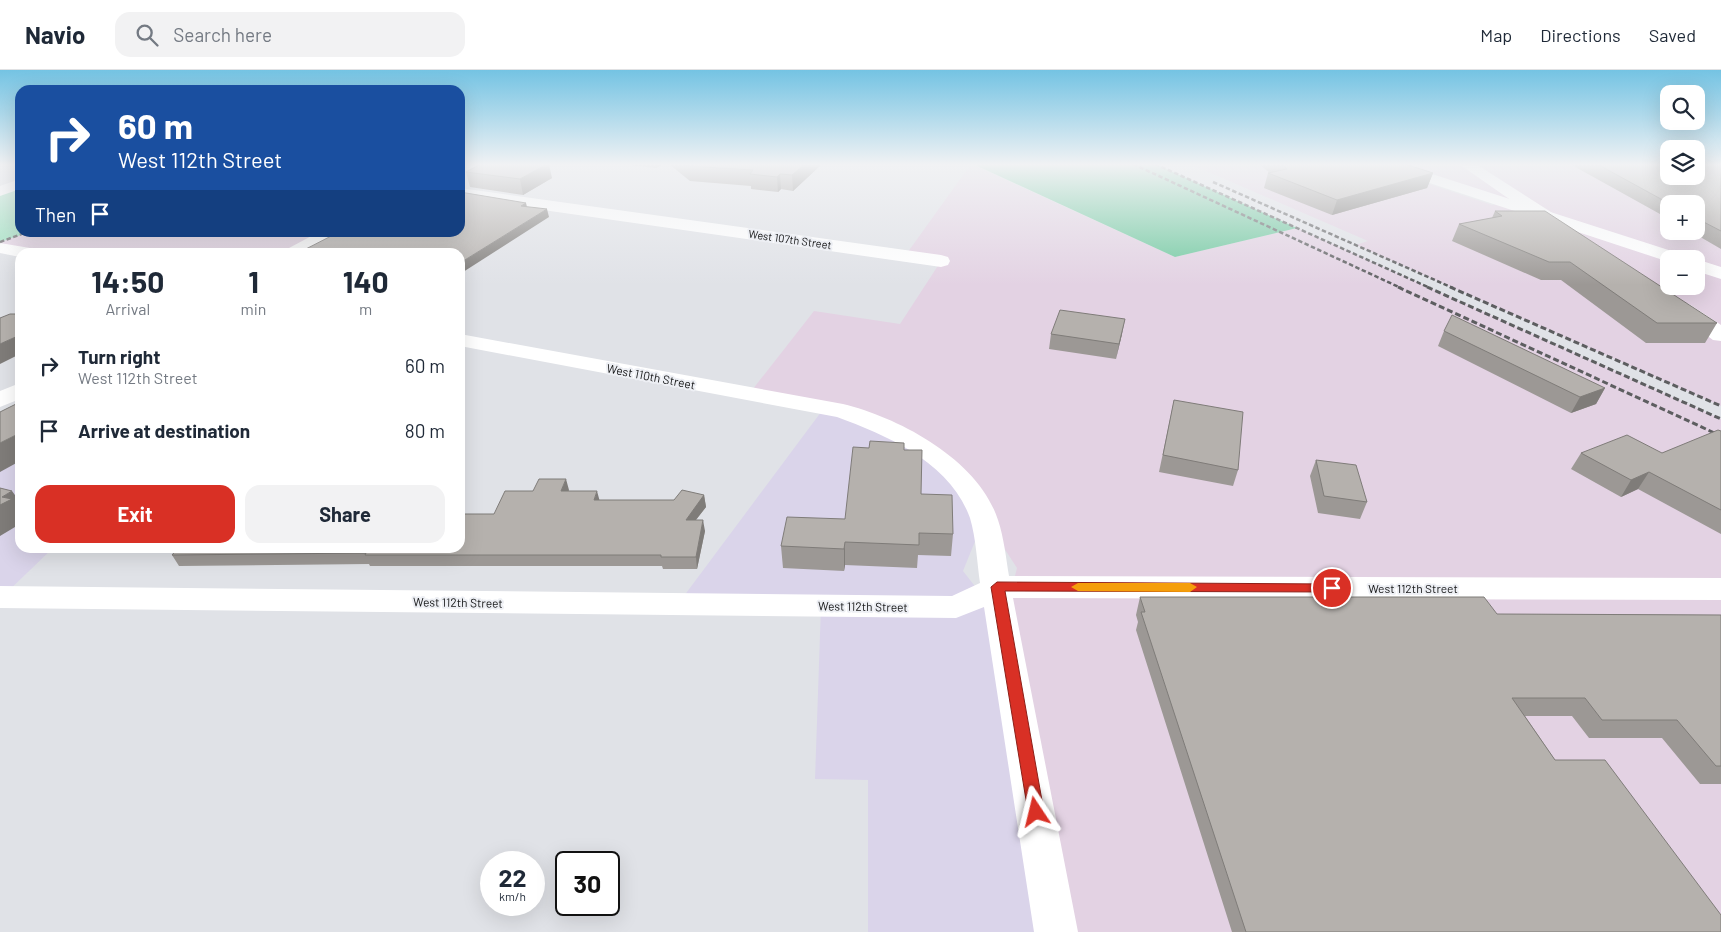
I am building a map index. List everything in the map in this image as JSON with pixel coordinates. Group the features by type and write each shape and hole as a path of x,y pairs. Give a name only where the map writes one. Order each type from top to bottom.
{"street":[{"name":"West 107th Street","path":"539,204 941,261"},
{"path":"1507,204 1660,254"},
{"path":"1527,204 1603,255"},
{"path":"303,248 324,237"},
{"path":"0,248 15,250"},
{"path":"1705,268 1721,273"},
{"path":"1666,298 1721,334"},
{"name":"West 110th Street","path":"465,341 843,411 877,423 907,438 935,457 958,477 973,497 984,519 1056,932"},
{"path":"0,400 15,392"},
{"name":"West 112th Street","path":"0,597 956,608 997,587 1721,589"}],"shaded area":[{"path":"942,204 1059,204 1175,257 1297,228 1721,419 1721,932 1056,932 1003,622 1017,568 958,477 877,423 749,394 814,311 900,324 941,261 905,256"},
{"path":"1283,204 1660,204 1660,240 1705,240 1705,204 1721,204 1721,406 1356,245 1368,241"},
{"path":"15,236 326,237 303,248 15,248 15,250 0,248 0,242"},
{"path":"824,408 907,437 984,519 963,571 1003,622 1056,932 868,932 868,780 815,779 821,606 678,604"},
{"path":"0,450 15,454 15,553 48,553 0,597"}],"green space":[{"path":"0,204 15,204 15,237 0,242"},
{"path":"1060,204 1244,204 1297,228 1175,257"}],"building":[{"path":"465,204 524,204 521,206 547,209 465,260 465,248 308,248 329,237 465,237"},
{"path":"1705,204 1721,204 1721,231 1705,223"},
{"path":"1495,211 1545,211 1660,286 1660,295 1674,295 1717,323 1657,323 1570,262 1549,262 1459,224 1502,216"},
{"path":"1060,310 1125,319 1119,344 1051,334"},
{"path":"15,314 15,337 0,344 0,318"},
{"path":"1452,315 1605,388 1580,397 1444,331"},
{"path":"1174,400 1243,412 1238,470 1163,455"},
{"path":"15,404 15,436 0,443 0,412"},
{"path":"1718,430 1721,431 1721,510 1649,472 1631,480 1581,453 1627,435 1662,453"},
{"path":"870,441 904,443 904,450 922,450 921,494 952,495 953,534 919,533 919,545 845,542 844,549 781,546 787,517 845,519 853,447 869,448"},
{"path":"1316,460 1356,465 1367,502 1324,496"},
{"path":"539,479 566,479 561,491 597,491 594,500 674,500 682,490 704,495 686,520 703,520 696,557 661,557 661,555 365,555 366,553 465,553 465,514 494,514 505,491 533,491"},
{"path":"0,488 12,491 2,497 12,499 0,505"},
{"path":"174,553 366,553 172,555"},
{"path":"1140,597 1484,597 1497,614 1721,615 1721,766 1716,766 1677,720 1602,720 1585,698 1512,698 1555,760 1605,760 1721,915 1721,932 1246,932 1141,612 1145,612"}],"railway":[{"path":"1220,204 1401,288"},
{"path":"1244,204 1430,288"},
{"path":"1263,204 1453,288"},
{"path":"0,242 15,236"},
{"path":"1398,287 1721,436"},
{"path":"1427,287 1721,419"},
{"path":"1450,287 1721,406"}],"slow traffic":[{"path":"1078,587 1190,587"}],"route":[{"path":"1036,812 997,587 1332,588"}]}
